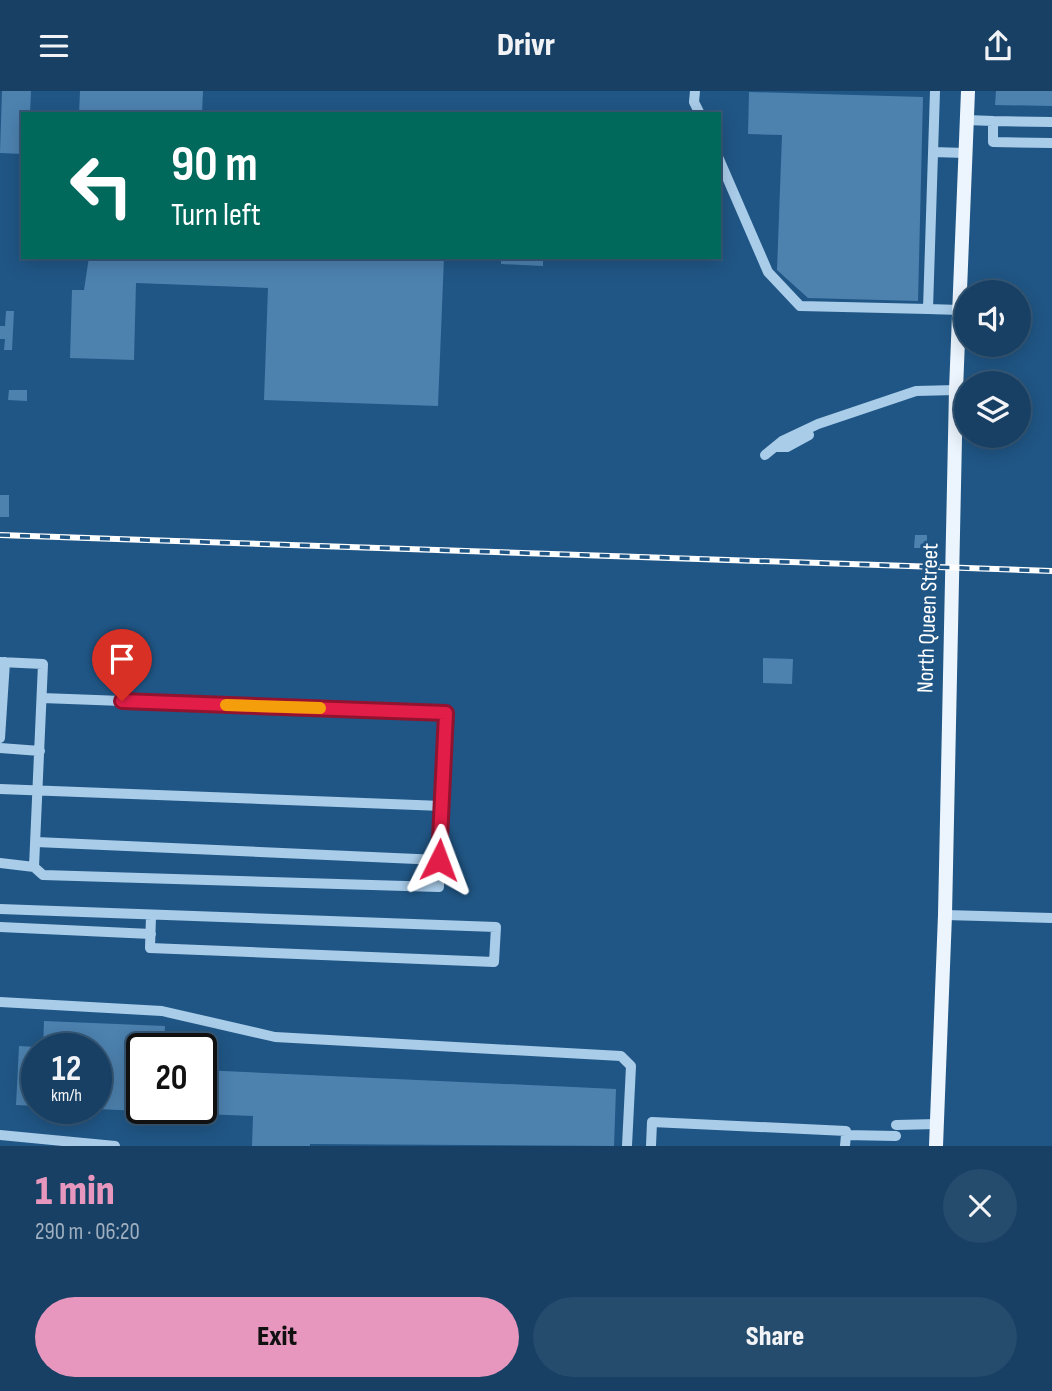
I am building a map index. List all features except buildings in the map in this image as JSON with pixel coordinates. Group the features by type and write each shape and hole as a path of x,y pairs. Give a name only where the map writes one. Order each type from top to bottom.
{"main road":[{"name":"North Queen Street","path":"961,280 968,91"},
{"name":"North Queen Street","path":"936,1146 945,915 955,448"}],"street":[{"path":"695,91 694,102 699,112"},
{"path":"928,309 935,91"},
{"path":"967,120 1052,122"},
{"path":"993,121 993,142 1052,143"},
{"path":"933,152 965,153"},
{"path":"721,164 768,272 800,306 954,310"},
{"path":"765,455 776,447 786,447 840,418 916,391 954,390"},
{"path":"0,738 2,662 43,664 34,867"},
{"path":"0,863 34,867 43,875 439,887 446,713 42,698"},
{"path":"0,748 40,751"},
{"path":"0,789 442,806"},
{"path":"36,842 439,860"},
{"path":"0,909 496,927 494,962 150,948 151,916"},
{"path":"945,915 1052,918"},
{"path":"0,927 151,934"},
{"path":"0,1002 162,1011 275,1037 621,1056 631,1066 626,1146"},
{"path":"651,1146 652,1122 846,1131 846,1140 937,1124"},
{"path":"0,1135 115,1146"}],"railway":[{"path":"0,535 1052,571"}],"slow traffic":[{"path":"226,705 320,708"}],"route":[{"path":"122,701 446,713 439,860"}]}
